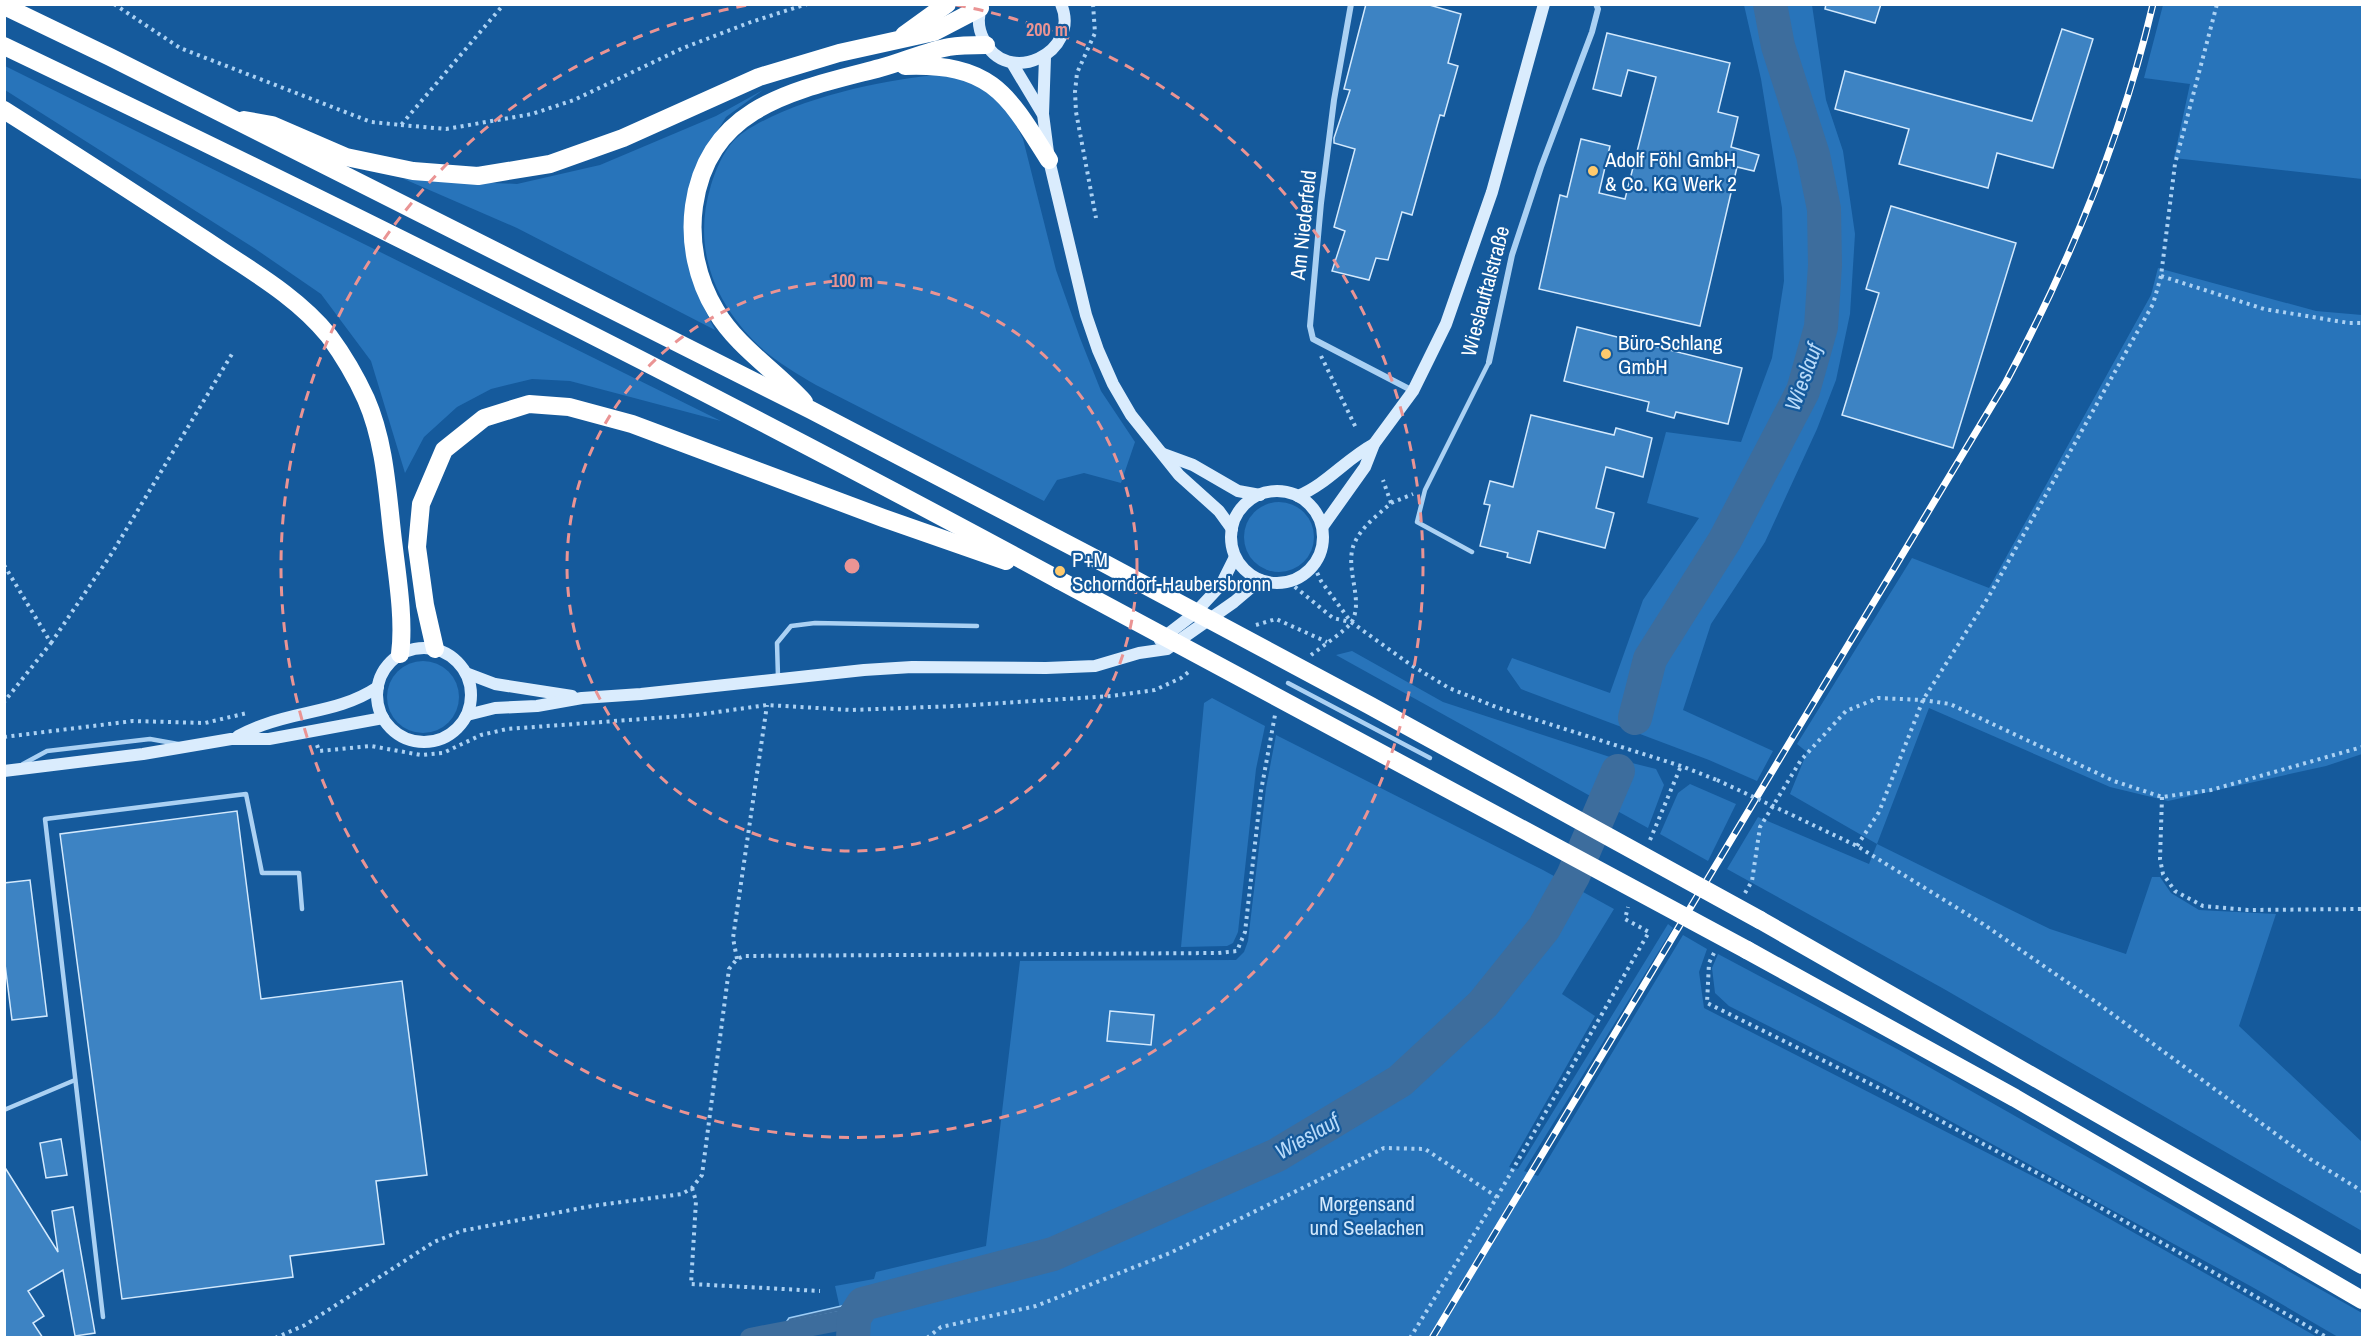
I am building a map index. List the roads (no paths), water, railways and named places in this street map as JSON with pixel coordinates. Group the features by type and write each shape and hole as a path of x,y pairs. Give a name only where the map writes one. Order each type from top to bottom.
{"highway":[{"path":"880,44 904,34 947,4"},
{"path":"4,6 110,57 811,410 1380,711 1760,920 2362,1265"},
{"path":"228,118 272,124 346,157 413,171 478,176 550,164 623,138 759,77 796,65 934,32 981,6"},
{"path":"811,410 785,380 732,334 715,310 700,278 692,246 692,219 696,191 705,165 720,139 743,118 770,102 810,86 885,67 948,47 986,45"},
{"path":"4,46 203,141 891,489 1747,950 2015,1098 2362,1300"},
{"path":"885,67 943,67 971,73 997,88 1017,109 1049,160"},
{"path":"4,110 257,275 300,308 328,335 348,364 366,399 378,435 385,474 396,574 402,642 400,654"},
{"path":"435,649 425,605 417,547 421,504 444,450 484,418 529,404 569,407 632,424 883,519 1059,580"}],"main road":[{"path":"981,6 978,21 980,33 986,45 1002,59 1012,63 1029,63 1045,57 1062,37 1064,24 1061,4"},
{"name":"Wieslauftalstraße","path":"1260,580 1277,584 1289,582 1304,576 1314,566 1320,556 1324,541 1323,526 1365,467 1374,444 1413,391 1446,324 1488,203 1544,4"},
{"path":"1045,57 1043,114 1049,160 1086,315 1098,350 1113,384 1131,415 1179,475 1219,511 1232,529"},
{"path":"1012,63 1043,114"},
{"name":"Wieslauftalstraße","path":"1298,496 1313,490 1354,454 1374,444"},
{"path":"1162,454 1192,465 1238,492 1260,495"},
{"path":"467,715 495,708 537,706 582,698 912,667 1095,666 1139,653 1167,649 1234,602 1260,580 1244,569 1235,557 1231,541 1232,529 1238,513 1250,500 1272,492 1286,492 1298,496 1317,513 1323,526"},
{"path":"1139,653 1194,614 1221,585 1235,557"},
{"path":"435,649 448,654 466,673 471,701 467,715 447,736 433,741 419,742 405,738 392,730 383,718 379,708 378,687 385,668 400,654 411,650 435,649"},
{"path":"466,673 495,684 582,698"},
{"path":"231,739 265,724 360,699 378,687"},
{"path":"7,771 142,754 231,739 269,739 383,718"}],"street":[{"name":"Am Niederfeld","path":"1351,4 1334,100 1310,326 1314,339 1413,391"},
{"name":"Wieslauftalstraße","path":"1488,362 1512,255 1541,167 1592,32 1598,9 1596,4"}],"lane":[{"name":"Wieslauftalstraße","path":"1472,552 1417,522 1425,490 1488,362"},
{"path":"778,680 777,643 791,626 815,623 977,626"},
{"path":"1288,683 1430,758"},
{"path":"103,1317 45,819 246,794 262,873 299,873 302,909"},
{"path":"4,1110 75,1080"}],"waterway":[{"name":"Wieslauf","path":"1635,718 1650,659 1725,540 1803,391 1821,327 1825,265 1824,209 1813,155 1778,46 1770,4"},
{"name":"Wieslauf","path":"853,1338 854,1318 863,1304 1053,1254 1277,1155 1400,1081 1483,1004 1544,928 1573,876 1618,771"},
{"name":"Wieslauf","path":"750,1338 854,1318"}],"railway":[{"path":"1432,1338 2006,382 2052,291 2092,198 2126,102 2153,4"}],"place":[{"name":"Adolf Föhl GmbH & Co. KG Werk 2","path":"1593,171"},
{"name":"Büro-Schlang GmbH","path":"1606,354"},
{"name":"P+M Schorndorf-Haubersbronn","path":"1060,571"}],"park label":[{"name":"Morgensand und Seelachen","path":"1367,1215"}]}
